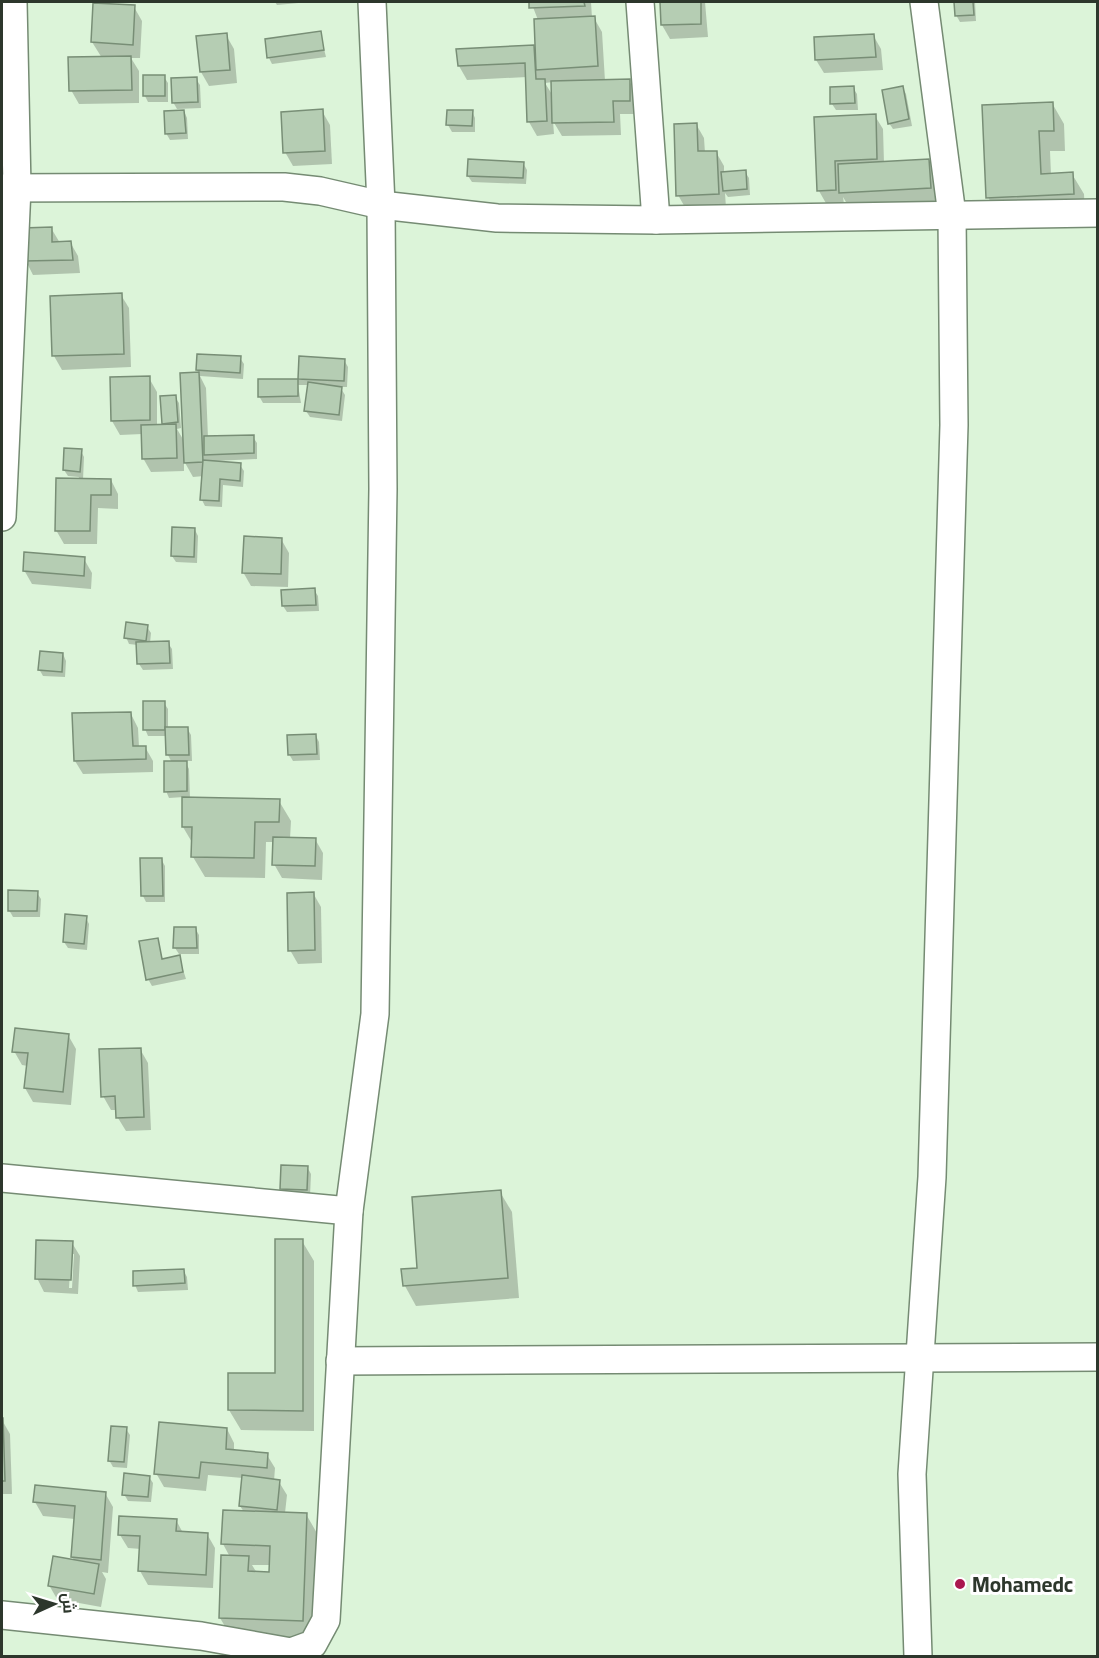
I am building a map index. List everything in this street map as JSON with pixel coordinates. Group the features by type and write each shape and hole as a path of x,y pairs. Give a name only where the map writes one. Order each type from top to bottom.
{"street":[{"path":"2,517 13,2"},
{"path":"2,1615 201,1636 290,1654 313,1644 326,1620 349,1211 375,1014 382,489 381,205 372,2"},
{"path":"640,2 656,220"},
{"path":"918,1656 912,1474 933,1166 952,473 952,215 924,2"},
{"path":"9,188 284,186 320,191 381,205 497,218 656,220 1098,213"},
{"path":"2,1178 349,1211"},
{"path":"340,1361 1098,1357"}],"building":[{"path":"529,2 584,2 585,6 529,8"},
{"path":"660,2 701,2 701,24 661,25"},
{"path":"954,2 973,2 974,15 955,16"},
{"path":"93,3 135,5 133,45 91,42"},
{"path":"595,16 598,66 536,70 534,19"},
{"path":"321,31 324,50 267,58 265,39"},
{"path":"227,33 230,70 200,72 196,36"},
{"path":"874,34 876,57 815,60 814,37"},
{"path":"534,45 536,79 545,79 547,121 527,122 525,63 458,66 456,49"},
{"path":"131,56 132,90 69,91 68,57"},
{"path":"143,75 165,75 165,96 143,96"},
{"path":"197,77 198,102 172,103 171,78"},
{"path":"630,79 630,101 613,101 614,122 552,123 551,81"},
{"path":"854,86 855,103 830,104 830,87"},
{"path":"903,86 909,119 888,124 882,90"},
{"path":"1053,102 1054,131 1039,131 1041,174 1073,172 1074,194 986,198 982,105"},
{"path":"323,109 325,151 283,153 281,112"},
{"path":"184,110 186,133 165,134 164,111"},
{"path":"447,110 473,110 472,126 446,125"},
{"path":"876,114 877,159 835,161 836,190 817,191 814,117"},
{"path":"697,123 698,151 717,151 719,194 676,196 674,124"},
{"path":"468,159 524,162 523,178 467,176"},
{"path":"929,159 931,188 839,193 838,164"},
{"path":"746,170 747,189 723,191 721,172"},
{"path":"52,227 52,242 71,241 73,260 24,261 22,228"},
{"path":"122,293 124,354 52,356 50,296"},
{"path":"197,354 241,356 240,373 196,370"},
{"path":"299,356 345,359 344,381 298,379"},
{"path":"199,372 203,462 184,463 180,373"},
{"path":"150,376 150,420 111,421 110,377"},
{"path":"258,379 298,379 298,396 258,397"},
{"path":"308,382 342,387 339,415 304,411"},
{"path":"176,395 178,422 162,424 160,396"},
{"path":"176,424 177,458 142,459 141,425"},
{"path":"254,435 254,453 204,455 204,436"},
{"path":"64,448 82,449 80,472 63,470"},
{"path":"203,460 241,463 240,481 220,479 219,501 200,500"},
{"path":"56,478 111,479 111,495 91,495 90,531 55,531"},
{"path":"172,527 195,528 194,557 171,556"},
{"path":"244,536 282,538 281,574 242,573"},
{"path":"24,552 85,557 84,576 23,571"},
{"path":"315,588 316,605 282,606 281,590"},
{"path":"126,622 148,625 146,641 124,638"},
{"path":"169,641 170,663 137,664 136,642"},
{"path":"40,651 63,653 62,672 38,670"},
{"path":"143,701 165,701 165,730 143,730"},
{"path":"131,712 133,746 146,746 146,759 74,761 72,713"},
{"path":"165,727 188,727 189,755 166,755"},
{"path":"316,734 317,754 288,755 287,735"},
{"path":"164,761 187,761 187,791 164,792"},
{"path":"182,797 280,799 279,822 255,822 254,858 191,857 192,827 182,827"},
{"path":"273,837 316,838 315,866 272,865"},
{"path":"140,858 162,858 163,896 141,896"},
{"path":"8,890 38,891 37,911 8,911"},
{"path":"314,892 315,950 288,951 287,893"},
{"path":"65,914 87,916 84,944 63,942"},
{"path":"174,927 196,927 197,948 173,948"},
{"path":"158,938 162,959 180,955 183,972 146,980 139,941"},
{"path":"15,1028 69,1034 63,1092 24,1088 28,1053 12,1052"},
{"path":"141,1048 144,1117 116,1118 115,1096 101,1097 99,1049"},
{"path":"281,1165 308,1166 307,1190 280,1189"},
{"path":"501,1190 508,1278 403,1286 401,1269 417,1268 412,1197"},
{"path":"275,1239 303,1239 303,1411 228,1410 228,1373 275,1373"},
{"path":"36,1240 73,1241 71,1280 35,1279"},
{"path":"184,1269 185,1283 133,1286 133,1271"},
{"path":"3,1418 5,1481 2,1481"},
{"path":"159,1422 227,1428 226,1449 268,1453 267,1468 201,1462 199,1478 154,1474"},
{"path":"111,1426 127,1427 124,1462 108,1461"},
{"path":"124,1473 150,1476 148,1497 122,1495"},
{"path":"242,1475 280,1480 277,1510 239,1506"},
{"path":"35,1485 106,1492 101,1560 71,1557 75,1506 33,1502"},
{"path":"223,1510 307,1513 303,1621 219,1618 221,1555 249,1556 248,1571 269,1572 270,1546 221,1544"},
{"path":"119,1516 177,1519 176,1531 208,1533 206,1575 138,1571 140,1536 118,1535"},
{"path":"53,1556 99,1564 94,1594 48,1586"}],"place":[{"name":"Mohamedc","path":"960,1584"}]}
